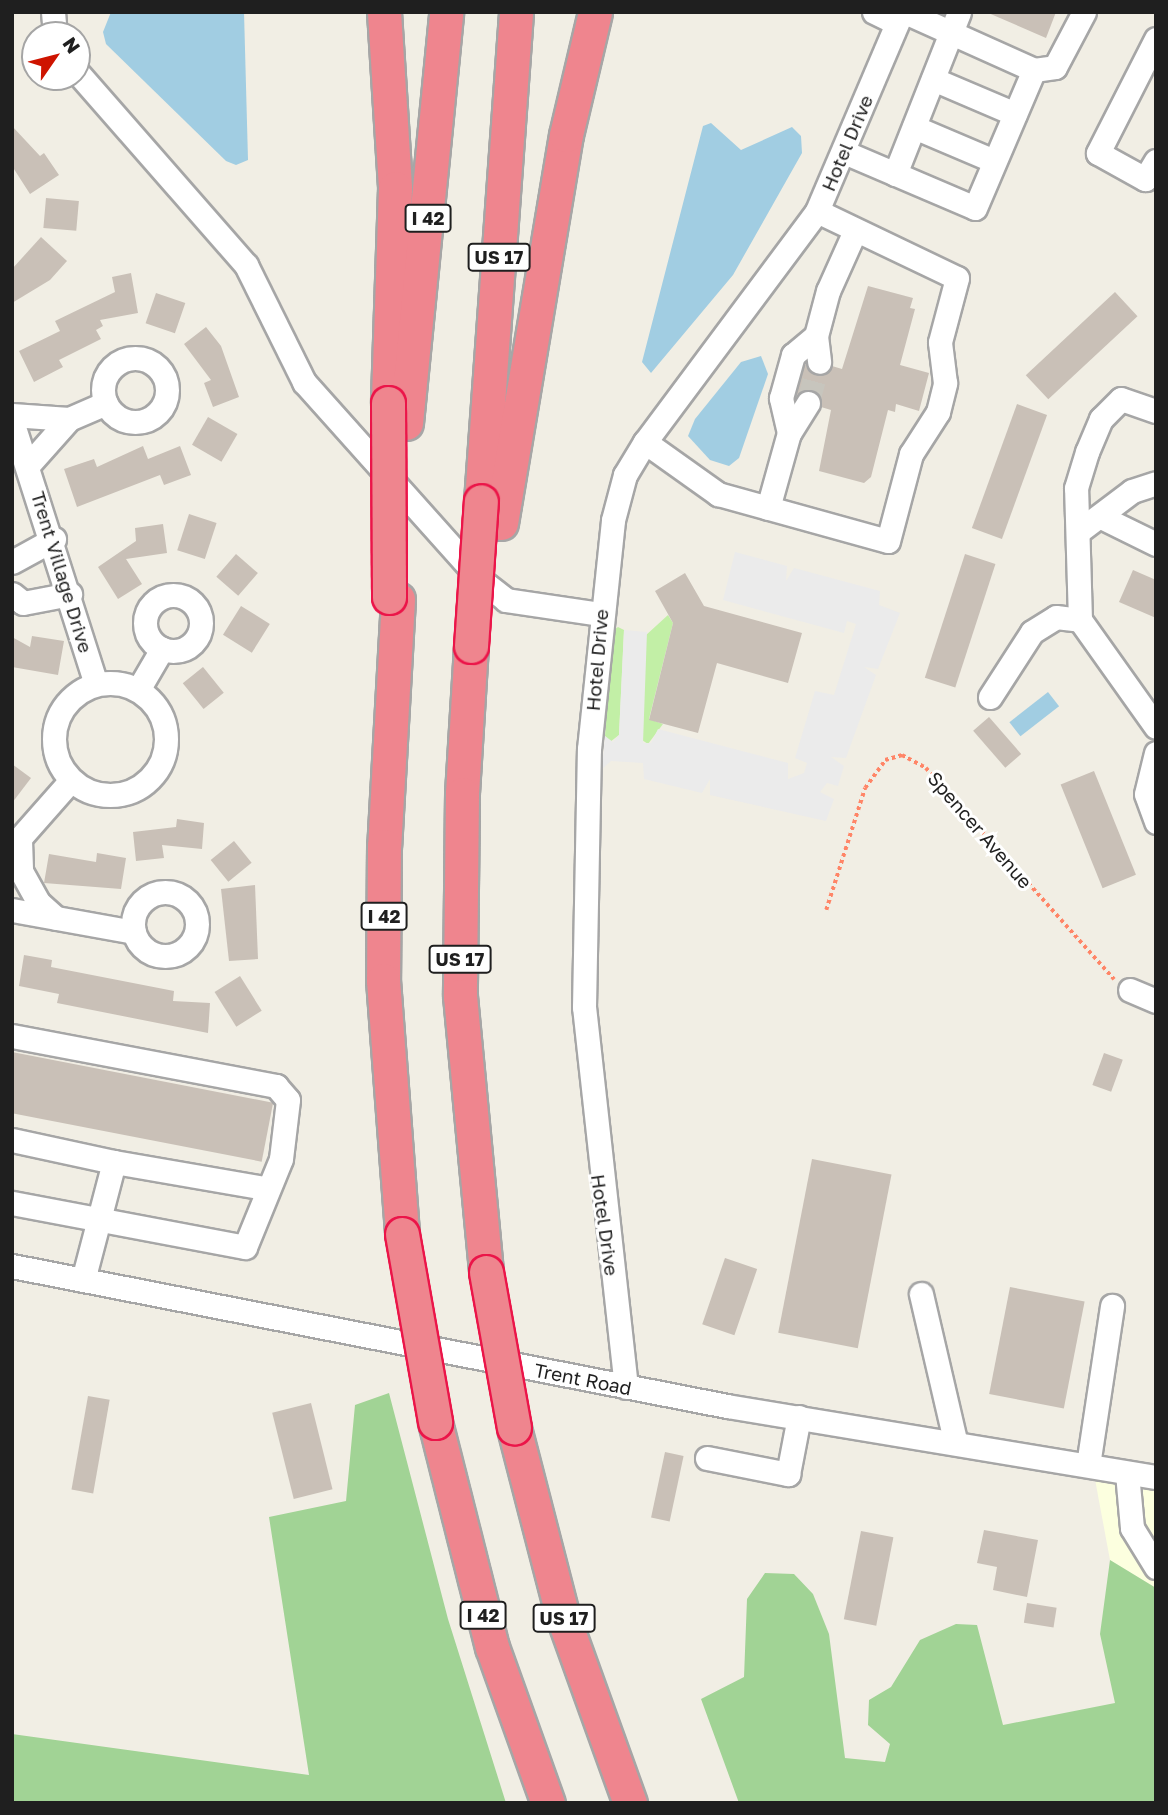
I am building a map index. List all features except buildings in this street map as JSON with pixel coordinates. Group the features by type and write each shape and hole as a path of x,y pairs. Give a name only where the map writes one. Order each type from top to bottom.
{"highway":[{"path":"384,12 396,188 397,413"},
{"name":"I 42","path":"446,12 397,413 383,980 402,1234 435,1422 492,1647 548,1803"},
{"name":"US 17","path":"516,12 491,512 462,794 461,1008 486,1272 514,1428 563,1616 630,1803"},
{"path":"491,512 564,148 595,12"}],"street":[{"path":"874,12 901,16 951,34 1034,70 1055,66 1084,12"},
{"path":"895,174 959,12"},
{"name":"Hotel Drive","path":"626,1387 584,1007 583,867 600,614 616,509 625,475 645,442 817,211 901,16"},
{"path":"1156,39 1098,153 1145,178 1156,161"},
{"path":"844,152 975,208 1034,70"},
{"path":"933,79 1015,114"},
{"path":"91,88 239,254 304,382 482,581 506,600 600,614"},
{"path":"914,127 994,162"},
{"path":"645,442 718,494 888,541 911,454 938,412 945,383 940,342 957,278 817,211"},
{"path":"819,362 816,336 828,291 855,230"},
{"path":"789,433 781,398 793,355 816,336"},
{"path":"1156,411 1146,403 1121,399 1101,419 1076,488 1080,620 1156,726"},
{"path":"29,464 69,419 106,403"},
{"path":"768,508 789,433 808,403"},
{"path":"12,415 69,419"},
{"name":"Trent Village Drive","path":"12,421 54,539 96,684"},
{"path":"1079,531 1132,491 1156,483"},
{"path":"1101,517 1156,544"},
{"path":"12,562 54,539"},
{"path":"12,594 23,603 46,603 70,594"},
{"path":"990,697 1032,632 1056,617 1080,620"},
{"path":"138,690 162,649"},
{"path":"96,684 138,690 163,718 165,756 156,773 125,794 87,791 71,780 60,767 54,733 67,702 96,684"},
{"path":"1156,753 1146,794 1156,821"},
{"path":"56,918 38,902 21,871 16,843 71,780"},
{"path":"12,910 134,932"},
{"path":"1130,990 1156,1001"},
{"path":"12,1036 276,1086 288,1100 281,1159 265,1188 245,1247 12,1203"},
{"path":"12,1140 114,1162 265,1188"},
{"path":"83,1280 114,1162"},
{"name":"Trent Road","path":"12,1266 626,1387 799,1417 955,1440 1156,1478"},
{"path":"921,1294 955,1440"},
{"path":"1088,1465 1112,1306"},
{"path":"707,1458 788,1474 799,1417"},
{"path":"1127,1473 1132,1528 1156,1567"}],"path":[{"name":"Spencer Avenue","path":"825,910 865,788 885,760 902,755 926,768 1089,956 1130,990"}],"shaded area":[{"path":"735,552 787,566 786,581 794,568 880,591 879,605 900,613 878,669 864,667 876,675 846,758 831,757 844,766 838,786 827,783 820,792 834,799 826,821 710,795 710,779 702,793 644,779 643,763 611,761 602,769 605,736 613,742 619,735 624,630 647,632 643,743 651,743 658,729 788,763 788,779 804,773 807,763 795,758 815,691 834,695 856,624 847,621 844,633 723,600"},
{"path":"1094,1474 1156,1484 1156,1588 1110,1560"}],"green space":[{"path":"668,615 673,623 649,719 663,724 648,744 639,738 645,636"},
{"path":"618,627 624,630 619,735 610,742 605,736 612,631"},
{"path":"389,1393 448,1619 506,1803 12,1803 12,1734 309,1775 269,1517 346,1501 355,1405"},
{"path":"1110,1560 1156,1588 1156,1803 739,1803 701,1699 744,1677 747,1599 765,1573 794,1574 813,1594 829,1634 845,1758 885,1762 890,1744 868,1725 869,1700 891,1687 920,1640 956,1624 977,1625 1003,1725 1115,1703 1100,1634"}],"water":[{"path":"111,12 244,12 248,160 236,165 226,161 106,44 103,32"},
{"path":"711,123 741,150 792,127 801,136 802,153 733,275 651,373 642,362 703,126"},
{"path":"761,356 768,374 739,458 729,466 710,460 688,436 695,419 741,362"},
{"path":"1048,692 1059,706 1020,736 1009,722"}],"tunnel":[{"path":"808,403 819,362"}]}
